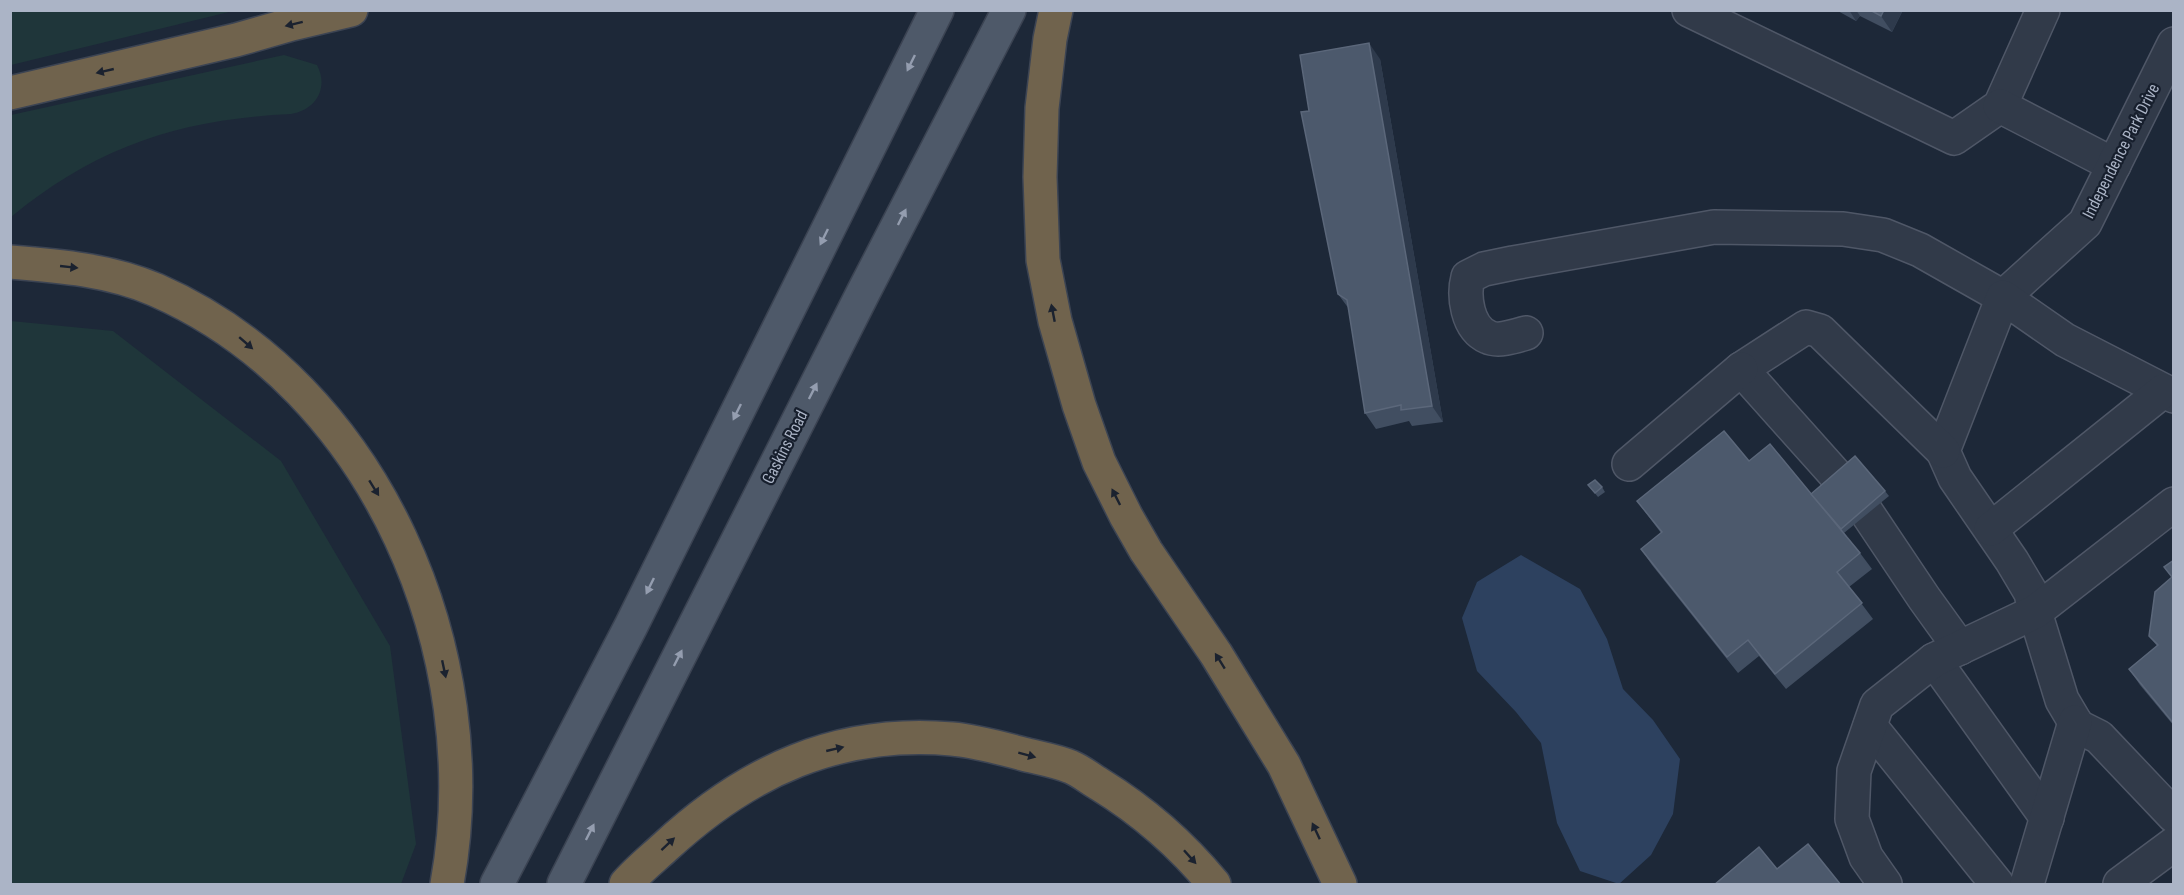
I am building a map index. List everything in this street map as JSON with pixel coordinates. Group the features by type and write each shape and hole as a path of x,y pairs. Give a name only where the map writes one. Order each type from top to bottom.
{"highway":[{"path":"10,93 236,40 351,10"},
{"path":"1056,10 1050,39 1042,108 1040,177 1043,260 1055,321 1079,405 1099,462 1126,516 1146,551 1216,654 1284,765 1340,885"},
{"path":"10,262 77,268 121,278 154,289 190,306 236,334 286,378 324,418 354,457 392,518 415,568 435,630 442,661 454,726 457,805 447,885"},
{"path":"626,885 696,818 723,799 768,773 834,748 900,738 954,739 1072,767 1124,800 1173,838 1192,857 1214,885"}],"main road":[{"path":"497,885 631,626 938,10"},
{"name":"Gaskins Road","path":"564,885 864,291 1009,10"}],"street":[{"path":"1689,10 1954,138 2000,106 2043,10"},
{"name":"Independence Park Drive","path":"2003,297 2085,223 2174,44"},
{"path":"2000,106 2114,165"},
{"path":"1526,333 1506,338 1488,338 1473,325 1465,290 1468,277 1484,269 1513,263 1714,228 1843,229 1883,236 1920,250 2003,297 2065,340 2168,394 1990,529"},
{"path":"1943,452 2003,297"},
{"path":"1629,464 1741,369 1806,327 1821,331 1943,452 1955,478 2031,593 2062,700 2075,722 2079,727 2098,737 2174,816"},
{"path":"1741,369 1859,501 1924,598 1947,654 2047,818"},
{"path":"1885,885 1866,857 1852,819 1854,771 1877,705 1947,654 2035,612 2174,504"},
{"path":"2027,885 2075,722"},
{"path":"1870,726 1997,885"},
{"path":"2120,885 2174,844"}],"green space":[{"path":"11,10 233,10 233,11 11,65"},
{"path":"284,55 317,65 322,82 321,90 318,97 307,108 291,114 213,122 142,141 76,172 43,192 11,217 11,115"},
{"path":"11,321 113,331 281,461 390,646 416,844 401,884 11,884"}],"water":[{"path":"1521,555 1580,589 1607,639 1623,689 1653,720 1680,759 1673,814 1651,855 1619,884 1580,871 1557,823 1541,743 1516,712 1477,671 1462,618 1477,582"}],"building":[{"path":"1870,10 1884,10 1881,16"},
{"path":"1369,43 1432,406 1401,410 1401,405 1365,413 1347,300 1338,294 1301,112 1309,111 1300,55"},
{"path":"1724,431 1749,461 1770,444 1860,553 1837,572 1862,603 1775,674 1748,640 1727,657 1641,549 1662,532 1637,501"},
{"path":"1855,456 1885,491 1841,529 1811,494"},
{"path":"1595,480 1602,487 1595,493 1588,485"},
{"path":"2174,560 2174,724 2129,669 2158,645 2149,636 2155,592 2172,577 2164,567"},
{"path":"1808,844 1841,885 1714,885 1759,847 1777,869"}]}
